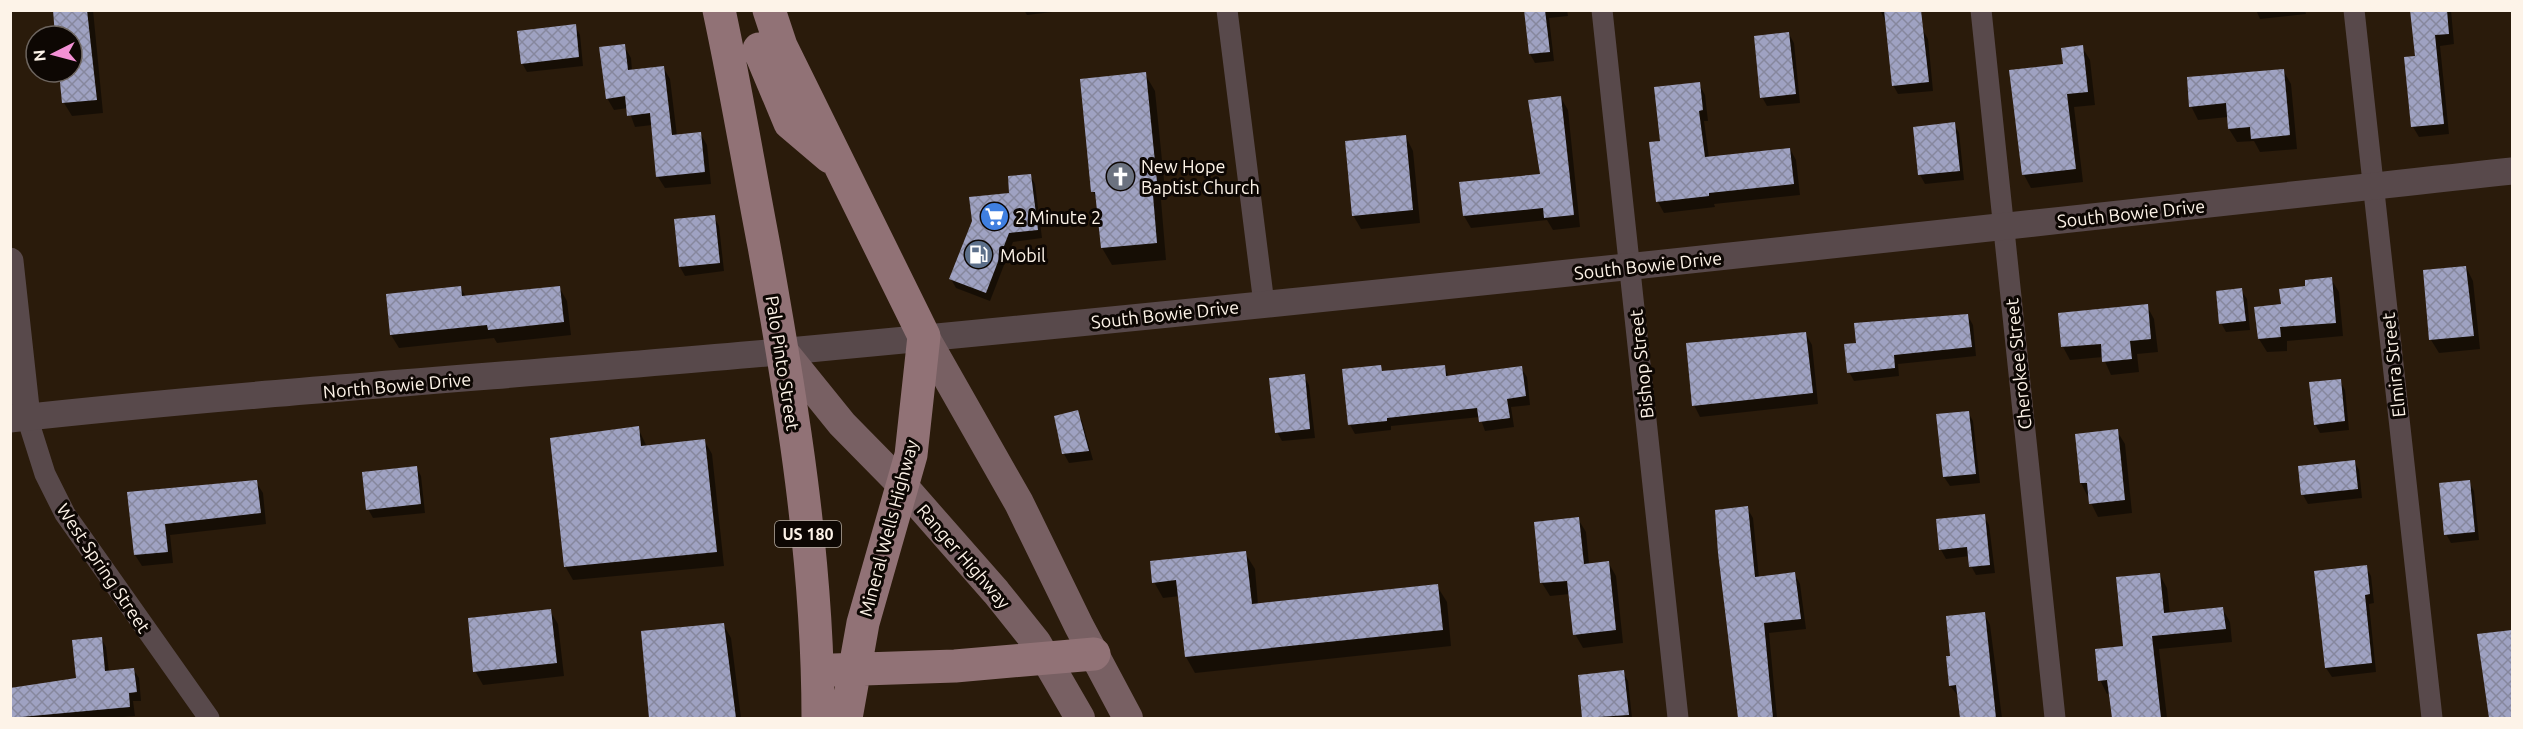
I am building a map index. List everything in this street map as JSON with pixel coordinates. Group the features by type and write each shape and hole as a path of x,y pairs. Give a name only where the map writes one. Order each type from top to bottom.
{"main road":[{"name":"Palo Pinto Street","path":"719,10 756,49 838,164 924,336"},
{"name":"Palo Pinto Street","path":"769,10 756,49 783,351 806,513 818,671 818,718"},
{"name":"Mineral Wells Highway","path":"846,718 863,623 911,455 924,336"},
{"path":"924,336 1019,503 1128,718"},
{"name":"Ranger Highway","path":"783,351 842,424 902,485 996,592 1036,642 1080,718"},
{"path":"806,513 831,576 838,647 853,669"},
{"path":"818,671 955,666 1094,654"}],"street":[{"path":"1227,10 1264,304"},
{"name":"Bishop Street","path":"1602,10 1678,718"},
{"name":"Cherokee Street","path":"1981,10 2055,718"},
{"name":"Elmira Street","path":"2354,10 2432,718"},
{"name":"South Bowie Drive","path":"783,351 1631,267 2512,171"},
{"name":"West Spring Street","path":"10,261 19,418 65,514 208,718"},
{"name":"North Bowie Drive","path":"19,418 783,351"}],"building":[{"path":"53,10 87,10 97,100 62,103 60,84 84,84 84,24 54,24"},
{"path":"1524,10 1545,10 1550,52 1529,54"},
{"path":"1884,10 1921,10 1929,82 1892,86"},
{"path":"2410,10 2447,10 2449,34 2435,35 2444,124 2411,127 2404,57 2415,56"},
{"path":"576,24 579,57 521,64 517,31"},
{"path":"1789,32 1796,94 1760,98 1754,36"},
{"path":"625,44 628,70 664,66 672,135 701,132 705,172 656,177 650,113 627,116 625,96 606,99 599,47"},
{"path":"2083,45 2088,92 2067,94 2076,169 2022,175 2009,70 2063,64 2061,48"},
{"path":"2284,69 2290,135 2251,139 2250,127 2228,129 2226,103 2189,107 2187,77"},
{"path":"1146,72 1157,182 1152,183 1157,243 1101,248 1095,192 1091,192 1080,79"},
{"path":"1700,82 1703,110 1699,111 1705,157 1790,148 1794,184 1709,193 1709,196 1656,202 1649,142 1660,141 1654,87"},
{"path":"1561,96 1574,215 1544,218 1543,208 1463,216 1459,182 1540,174 1528,100"},
{"path":"1955,122 1960,171 1918,175 1913,127"},
{"path":"1406,135 1413,210 1352,216 1345,141"},
{"path":"1031,174 1038,230 1009,233 986,293 949,279 972,221 969,197 1009,193 1008,176"},
{"path":"715,215 720,263 679,267 674,219"},
{"path":"2466,266 2474,336 2429,340 2423,270"},
{"path":"2332,277 2336,323 2280,327 2281,337 2258,339 2254,307 2281,304 2279,289 2305,286 2305,280"},
{"path":"461,286 462,296 560,286 564,322 488,330 487,325 390,335 386,294"},
{"path":"2242,288 2246,321 2219,324 2216,291"},
{"path":"2148,304 2151,339 2130,341 2132,359 2102,362 2101,344 2061,347 2058,313"},
{"path":"1968,314 1972,347 1894,355 1895,368 1847,373 1844,344 1856,343 1854,323"},
{"path":"1806,332 1813,393 1692,406 1686,343"},
{"path":"1381,365 1382,371 1445,365 1446,376 1522,366 1526,396 1507,399 1510,418 1479,422 1477,408 1387,418 1387,421 1348,425 1342,369"},
{"path":"1305,374 1310,429 1275,433 1269,378"},
{"path":"2341,379 2345,421 2314,425 2309,382"},
{"path":"1078,410 1089,451 1062,454 1054,416"},
{"path":"1969,411 1976,474 1943,477 1936,414"},
{"path":"639,426 641,446 705,439 717,552 564,567 550,438"},
{"path":"2118,429 2125,500 2089,504 2087,483 2080,483 2075,434"},
{"path":"2355,460 2358,489 2301,495 2298,466"},
{"path":"417,466 421,504 366,510 362,472"},
{"path":"257,480 261,513 165,524 168,552 134,555 127,492"},
{"path":"2470,480 2475,532 2444,535 2439,483"},
{"path":"1748,506 1755,577 1795,572 1801,619 1764,623 1773,718 1738,718 1718,553 1715,510"},
{"path":"1985,514 1990,565 1969,567 1967,547 1939,550 1936,519"},
{"path":"1579,517 1584,564 1609,561 1616,630 1573,635 1567,581 1540,583 1534,522"},
{"path":"1246,551 1252,604 1438,584 1443,630 1185,657 1176,580 1152,583 1150,561"},
{"path":"2367,565 2370,594 2365,595 2372,663 2325,668 2314,571"},
{"path":"2160,573 2164,613 2223,607 2226,629 2152,636 2161,718 2112,718 2107,680 2098,681 2095,649 2123,646 2116,577"},
{"path":"551,609 557,663 473,672 468,618"},
{"path":"1985,612 1996,718 1960,718 1956,685 1949,686 1946,656 1950,656 1946,616"},
{"path":"724,623 736,718 649,718 641,631"},
{"path":"2512,630 2512,718 2489,718 2477,634"},
{"path":"102,637 105,671 134,668 137,692 129,693 130,707 10,718 10,688 76,678 72,640"},
{"path":"1624,670 1629,715 1582,718 1578,675"}],"place":[{"name":"New Hope Baptist Church","path":"1120,176"},
{"name":"2 Minute 2","path":"994,217"},
{"name":"Mobil","path":"979,255"}]}
